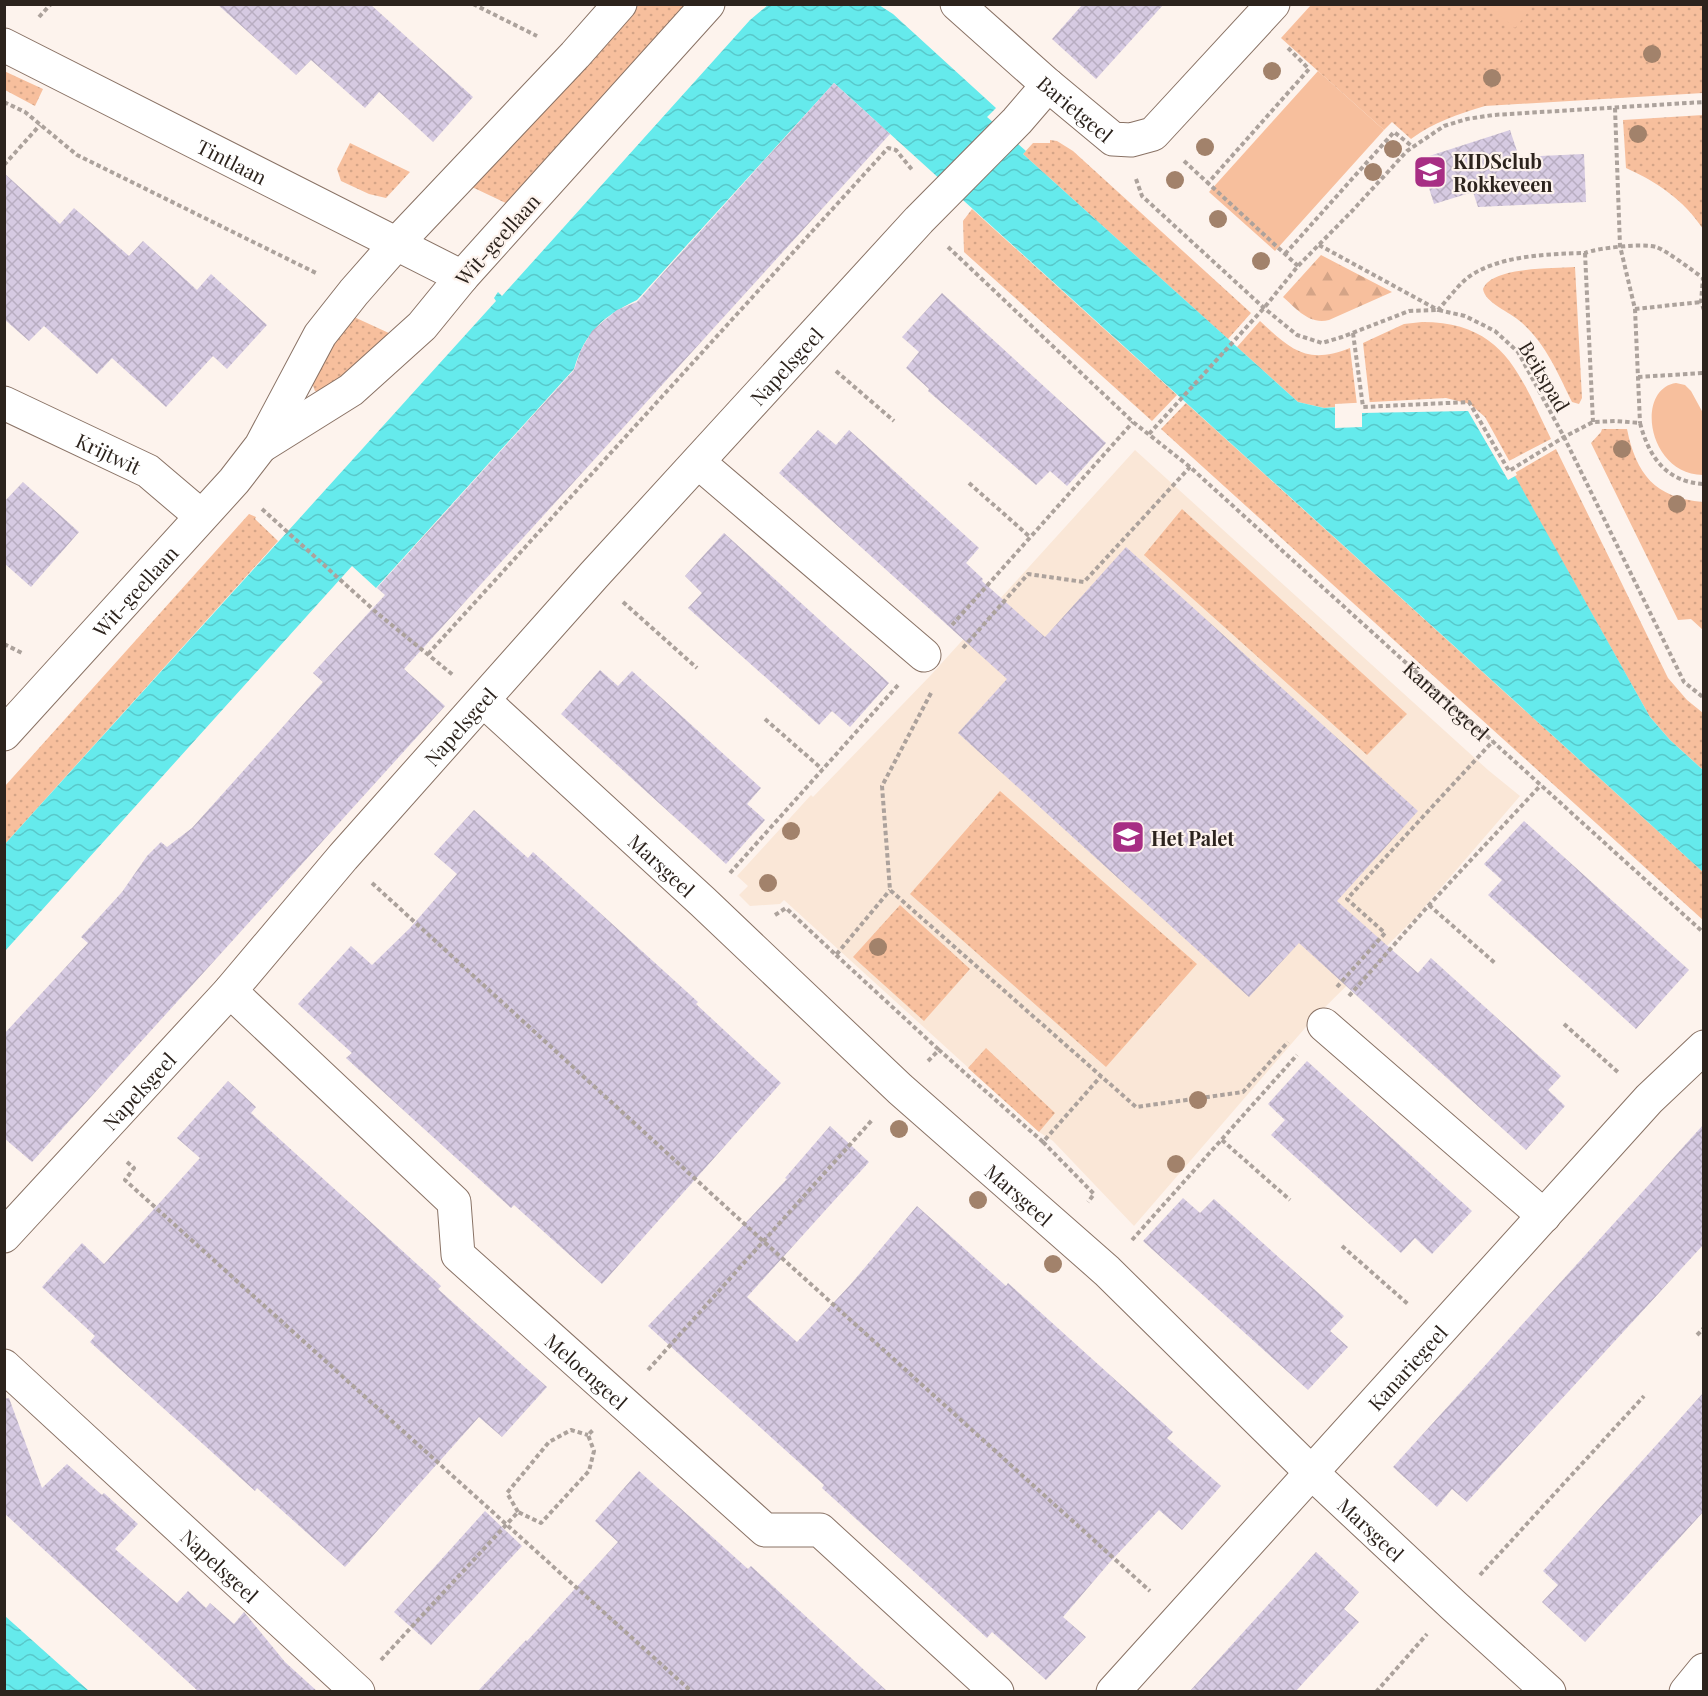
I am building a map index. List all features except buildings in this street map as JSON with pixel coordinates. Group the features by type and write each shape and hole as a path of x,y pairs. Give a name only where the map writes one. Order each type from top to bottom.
{"street":[{"name":"Wit-geellaan","path":"4,734 234,481 261,446 320,335 354,292 620,4"},
{"name":"Wit-geellaan","path":"261,446 351,390 422,326 462,277 708,4"},
{"name":"Barietgeel","path":"957,4 1113,139 1131,140 1153,134 1266,13"},
{"name":"Tintlaan","path":"4,45 398,242 462,277"},
{"name":"Napelsgeel","path":"4,1236 230,991 343,856 484,701 594,575 933,205 1017,121 1048,85"},
{"name":"Krijtwit","path":"4,403 148,471 201,516"},
{"path":"698,462 924,655"},
{"name":"Marsgeel","path":"484,701 741,938 900,1089 1107,1270 1312,1473 1550,1692"},
{"name":"Meloengeel","path":"230,991 454,1202 458,1255 765,1530 820,1530 997,1692"},
{"path":"1327,1010 1544,1216"},
{"name":"Kanariegeel","path":"1113,1692 1649,1099 1704,1047"},
{"name":"Napelsgeel","path":"4,1366 358,1692"}],"path":[{"path":"473,4 575,54"},
{"path":"1266,13 1309,69 1208,183 1298,266"},
{"path":"4,102 25,112 77,155 354,292"},
{"path":"1149,434 1264,308 1298,266 1407,151 1444,126 1467,118 1493,115 1704,102"},
{"path":"1615,108 1620,246 1635,309 1641,423 1645,439 1654,456 1669,475 1704,484"},
{"path":"4,165 40,125"},
{"path":"1285,254 1394,132 1413,147"},
{"name":"Beitspad","path":"1131,140 1134,170 1142,196 1264,308 1297,335 1322,343 1409,311 1438,310 1465,316 1495,331 1518,352 1564,437 1684,682 1704,698"},
{"path":"428,654 888,148 896,150 933,205 1133,422 1190,467 1084,582 1028,574 958,654"},
{"path":"1319,245 1438,310 1468,277 1488,267 1530,255 1585,253 1593,249 1620,246 1655,247 1703,278 1701,302 1704,310"},
{"path":"1585,253 1593,422"},
{"path":"1635,309 1701,302"},
{"path":"1353,333 1363,406 1468,402 1509,471 1593,422 1641,423"},
{"path":"806,345 894,421"},
{"path":"1638,377 1704,373"},
{"name":"Kanariegeel","path":"1190,467 1704,933"},
{"path":"969,483 1030,537"},
{"path":"262,508 377,613 484,701"},
{"path":"594,575 697,668"},
{"path":"836,955 890,890 882,786 931,693"},
{"path":"765,719 822,770"},
{"path":"1327,1010 1386,933 1347,899 1493,741"},
{"path":"343,856 762,1240 1180,1617"},
{"path":"890,890 1136,1107 1243,1092 1291,1039"},
{"path":"1429,905 1496,964"},
{"path":"741,938 786,908 939,1050 1043,1142 1101,1076"},
{"path":"1563,1024 1649,1099"},
{"path":"900,1089 939,1050"},
{"path":"98,1133 134,1168 125,1180 692,1692"},
{"path":"1222,1140 1290,1200"},
{"path":"1342,1246 1439,1332"},
{"path":"1697,1335 1704,1328"},
{"path":"1376,1692 1644,1396"},
{"path":"518,1512 507,1493 549,1442 571,1430 588,1435"}],"shaded area":[{"name":"Het Palet","path":"1135,450 1488,770 1520,796 1415,918 1312,1020 1134,1226 1053,1141 1039,1132 784,900 780,904 750,906 739,895 748,886 737,876 811,795 813,797 930,676"}],"green space":[{"path":"637,5 690,5 510,205 472,187"},
{"path":"1311,5 1703,5 1703,93 1485,106 1446,119 1411,139 1392,122 1384,130 1281,38"},
{"path":"1487,5 1534,5 1515,28"},
{"path":"4,71 43,89 35,106 5,90"},
{"path":"1318,71 1384,130 1275,251 1209,192"},
{"path":"1704,115 1703,229 1687,209 1669,193 1626,168 1623,120"},
{"path":"1050,140 1057,141 1073,151 1251,313 1228,339 1023,154 1033,143 1050,143"},
{"path":"350,143 410,172 386,198 369,194 341,181 337,169"},
{"path":"972,209 1177,395 1152,421 964,252 963,221"},
{"path":"1321,255 1392,292 1329,320 1309,318 1283,297"},
{"path":"1575,267 1582,398 1579,404 1572,402 1550,358 1537,339 1521,322 1488,299 1483,289 1498,276 1510,272"},
{"path":"354,317 391,334 325,390 315,391 312,383 328,349"},
{"path":"1260,321 1281,340 1300,352 1322,355 1350,348 1357,405 1324,408 1298,402 1237,347"},
{"path":"1422,322 1450,324 1473,331 1491,342 1518,374 1551,439 1507,462 1370,405 1363,343 1404,324"},
{"path":"1676,383 1685,385 1691,391 1703,413 1703,475 1684,471 1669,461 1659,447 1653,431 1652,414 1655,400 1663,389"},
{"path":"1186,403 1703,872 1703,920 1161,429"},
{"path":"1602,429 1627,429 1642,471 1660,489 1686,500 1703,502 1703,630 1691,619 1678,620 1591,443"},
{"path":"1556,449 1668,678 1687,700 1703,713 1703,770 1670,740 1650,717 1513,474"},
{"path":"1182,509 1407,714 1367,755 1144,555"},
{"path":"249,514 256,517 255,519 278,541 5,844 5,786"},
{"path":"1000,791 1197,964 1106,1067 910,894"},
{"path":"900,905 970,969 924,1021 853,957"},
{"path":"986,1048 1055,1113 1039,1132 968,1068"}],"water":[{"path":"768,5 879,5 893,14 996,108 987,117 1026,151 1023,154 1298,402 1324,408 1370,405 1469,407 1483,419 1650,717 1670,740 1703,770 1703,872 834,83 637,300 614,312 597,327 584,345 574,369 376,588 352,566 5,951 5,844 496,301 494,298 498,292 502,296 750,20"},
{"path":"5,1616 89,1691 5,1691"}],"pier":[{"path":"1446,398 1470,404 1485,417 1517,475 1508,480 1468,411 1362,413 1362,427 1335,428 1335,404"}],"place":[{"name":"KIDSclub Rokkeveen","path":"1430,172"},
{"name":"Het Palet","path":"1128,837"}]}
